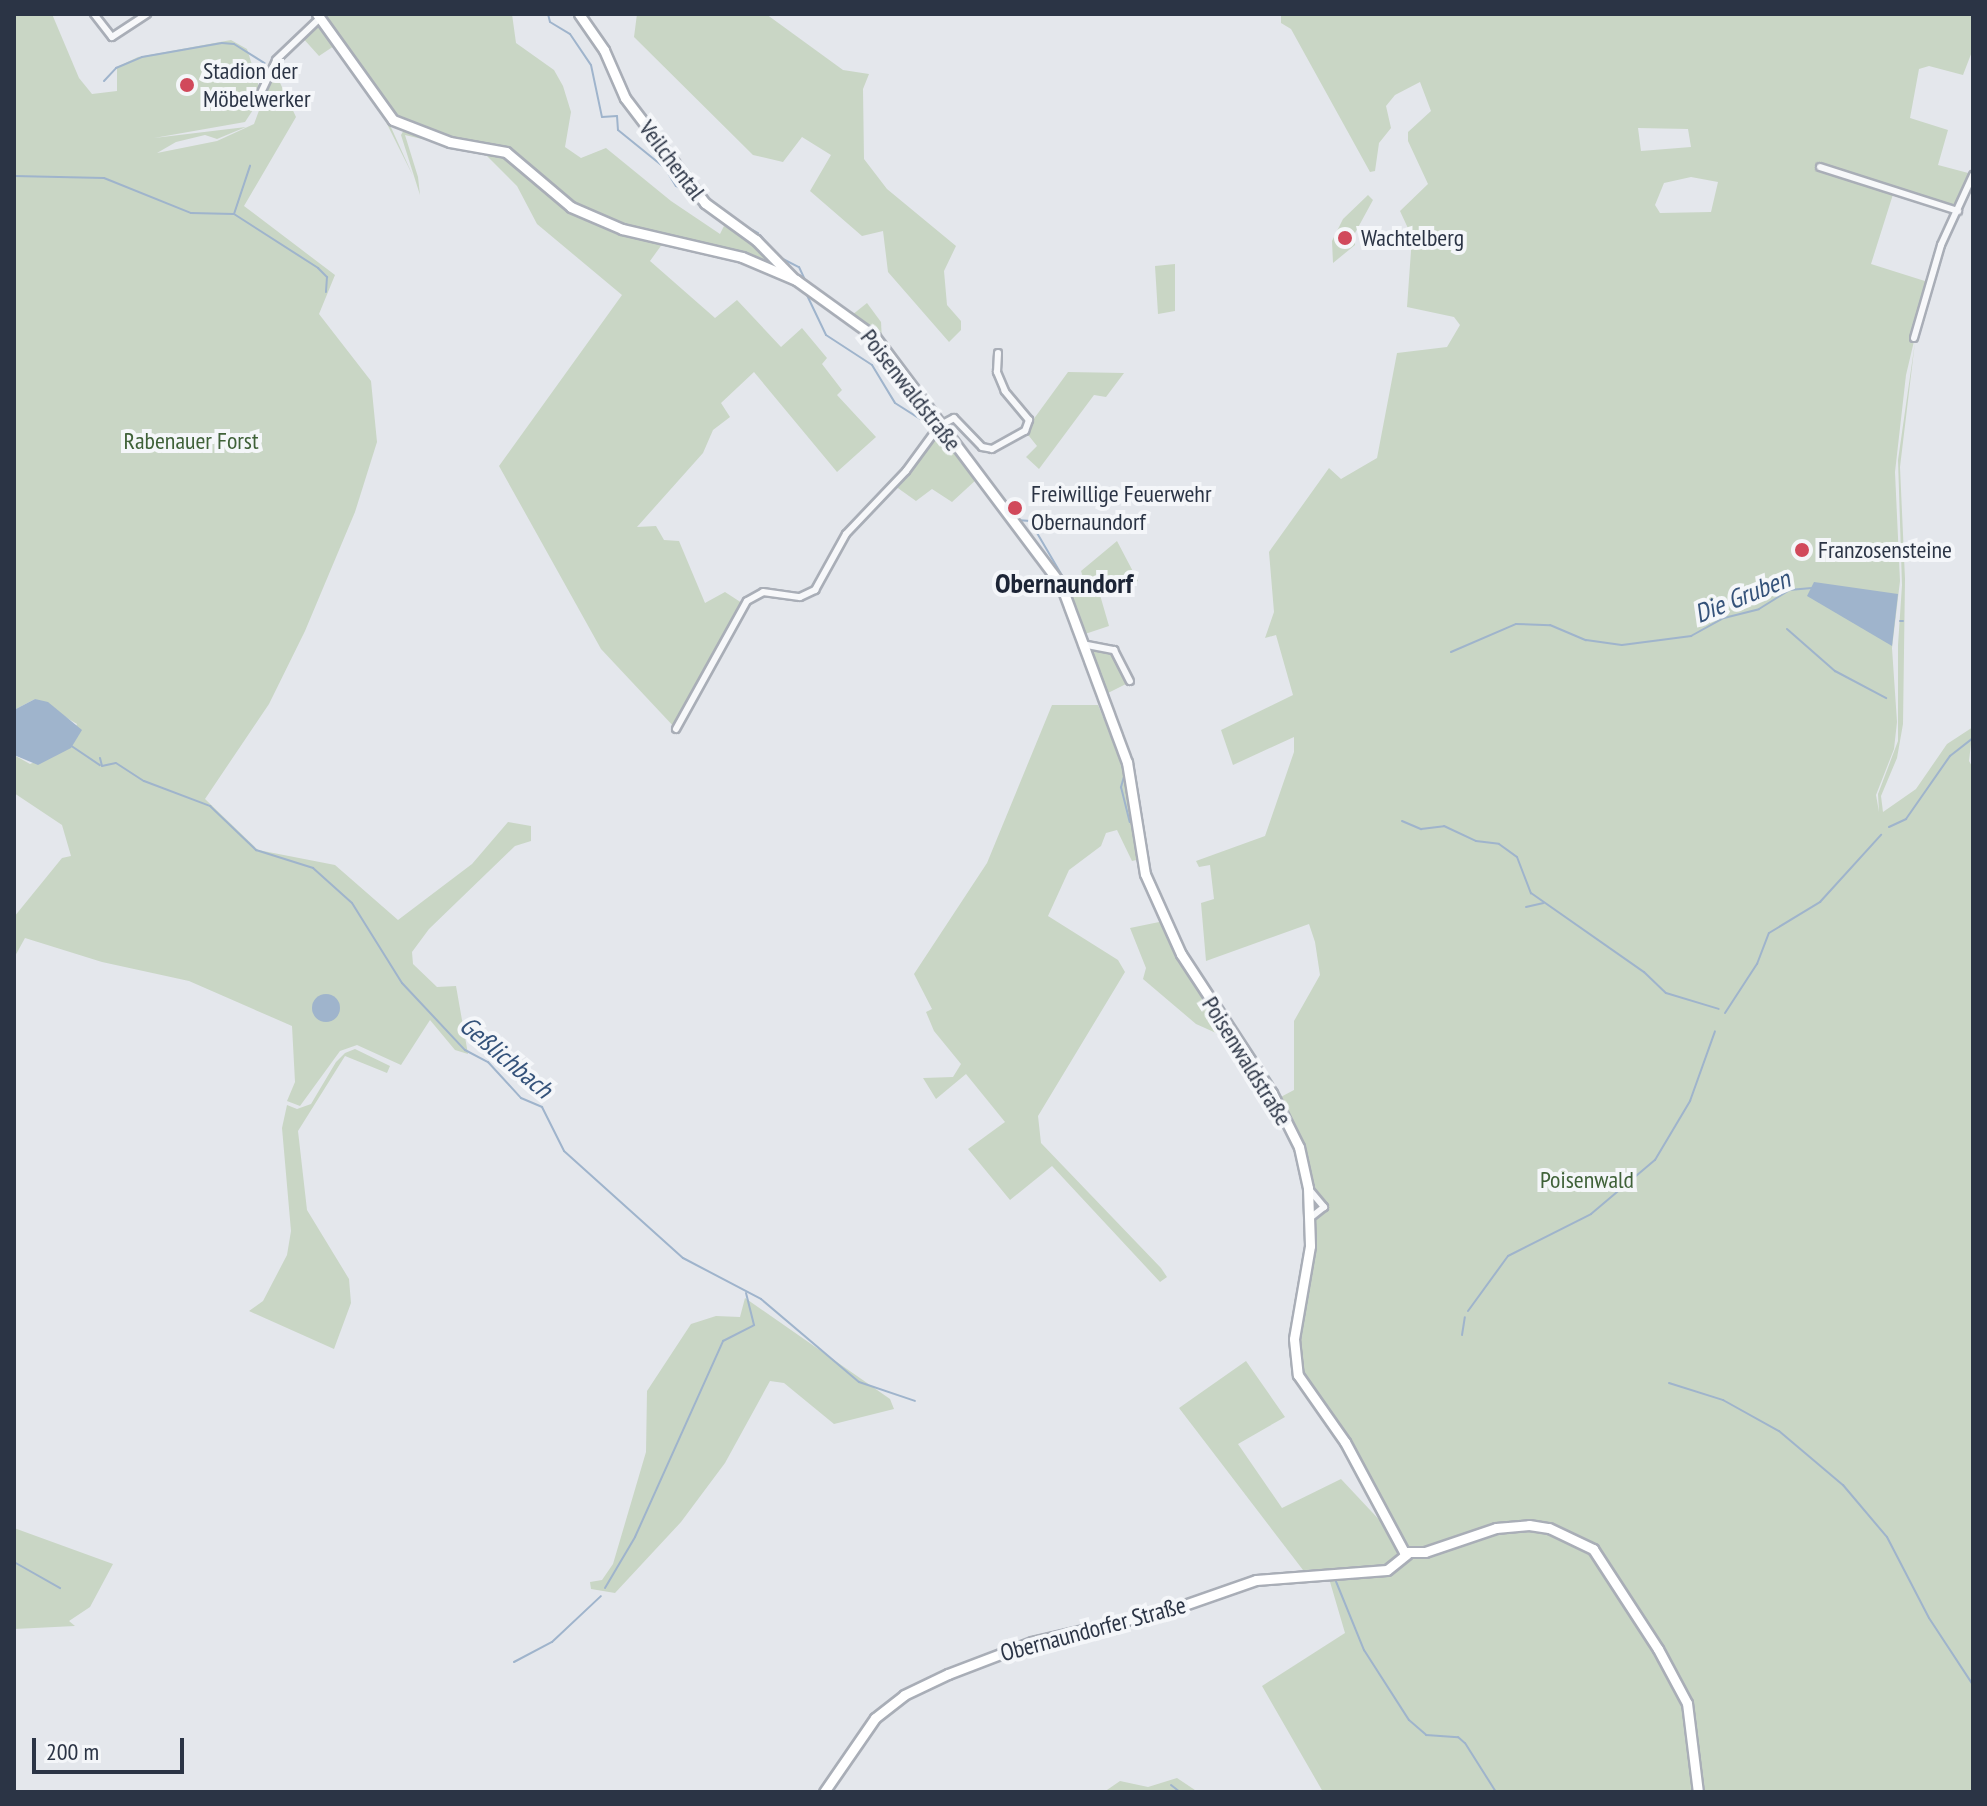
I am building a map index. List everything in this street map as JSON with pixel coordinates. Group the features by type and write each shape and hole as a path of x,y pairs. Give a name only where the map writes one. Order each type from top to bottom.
{"street":[{"path":"94,14 112,37 147,14"},
{"name":"Veilchental","path":"579,14 604,50 625,98 705,203 756,240 796,280"},
{"path":"260,95 276,60 318,16"},
{"name":"Poisenwaldstraße","path":"318,16 393,120 450,142 506,152 571,207 655,238 742,257 796,280 866,328 937,429 1047,561 1127,762 1145,874 1181,954 1272,1093 1303,1159 1310,1218 1294,1339 1296,1371 1345,1442 1385,1520 1407,1554"},
{"path":"1820,167 1958,211"},
{"path":"1914,338 1941,245 1973,175"},
{"path":"676,729 747,601 763,592 800,597 815,590 846,534 898,481 937,429 954,418 982,447 992,449 1025,431 1029,420 1005,391 997,372 998,353"},
{"path":"1082,644 1114,650 1130,681"},
{"name":"Obernaundorfer Straße","path":"824,1792 875,1718 904,1695 948,1674 1032,1642 1170,1610 1256,1580 1387,1570 1407,1554 1496,1528 1529,1525 1549,1528 1593,1549 1658,1649 1687,1703 1698,1792"}],"green space":[{"name":"Rabenauer Forst","path":"14,14 52,14 79,78 92,94 117,91 117,67 138,57 231,40 247,49 262,96 245,122 154,138 246,127 217,139 205,135 176,142 157,153 217,141 254,124 274,70 296,117 244,206 335,275 319,314 371,381 377,442 355,512 305,631 269,704 205,799 258,850 335,865 398,920 472,864 508,822 531,826 531,841 515,846 429,929 412,952 413,964 437,987 456,986 468,1054 455,1050 430,1020 401,1065 357,1045 340,1051 300,1106 287,1101 295,1082 292,1026 189,981 102,962 25,938 14,958 14,917 62,858 71,856 62,825 14,793 14,755 30,764 66,749 77,724 35,699 14,710"},
{"path":"317,14 512,14 516,43 554,70 563,86 571,112 565,147 581,158 606,148 671,201 720,234 724,226 756,244 782,270 663,243 650,261 715,318 737,300 781,347 802,328 827,358 822,364 842,390 837,395 876,437 837,472 754,372 721,403 730,417 713,430 703,453 637,527 656,526 664,540 679,541 705,603 725,592 745,605 676,729 601,649 499,466 622,295 537,224 517,186 485,154 405,135 418,177 420,195 401,135 405,128 385,114 413,176 374,98 334,46 319,56 301,36 317,22"},
{"path":"637,14 766,14 843,70 869,74 863,89 864,159 887,189 956,246 944,271 947,305 961,321 961,330 949,342 888,272 883,231 862,236 810,191 831,155 802,137 783,162 753,155 634,37"},
{"name":"Poisenwald","path":"1281,14 1973,14 1973,49 1963,75 1929,66 1919,69 1910,118 1948,130 1938,165 1972,174 1957,207 1895,188 1871,264 1928,282 1906,375 1895,472 1900,581 1892,648 1897,722 1894,749 1876,795 1879,812 1878,794 1898,741 1898,645 1902,585 1898,460 1915,342 1900,467 1905,579 1903,724 1897,758 1881,796 1883,812 1916,789 1947,744 1973,727 1969,761 1973,768 1973,1792 1323,1792 1262,1686 1345,1633 1328,1575 1389,1571 1414,1557 1295,1358 1313,1223 1326,1208 1312,1188 1277,1099 1294,1090 1294,1021 1320,975 1315,942 1309,924 1206,961 1201,903 1214,899 1210,865 1199,867 1196,861 1265,836 1294,752 1294,737 1233,765 1221,730 1293,695 1276,635 1265,638 1274,612 1269,552 1329,468 1341,479 1377,458 1397,353 1447,347 1460,325 1454,317 1407,307 1412,237 1400,211 1428,184 1408,141 1408,132 1431,111 1420,82 1395,95 1386,106 1391,128 1379,143 1375,171 1370,172 1291,29 1281,23","holes":["1638,128 1688,129 1691,147 1641,151","1691,177 1718,182 1711,212 1660,213 1655,205 1664,183"]},
{"path":"1368,195 1373,200 1355,233 1355,245 1333,263 1332,241 1343,219"},
{"path":"1175,264 1175,311 1158,314 1155,266"},
{"path":"867,303 881,322 882,340 852,315"},
{"path":"1068,372 1124,373 1106,397 1094,395 1039,469 1026,457 1037,446 1025,431"},
{"path":"938,432 977,479 952,502 932,489 916,501 895,486"},
{"path":"1117,541 1138,581 1100,595 1109,626 1082,635 1068,597 1087,590 1081,571"},
{"path":"1088,646 1114,652 1128,683 1106,694"},
{"path":"1052,705 1098,705 1125,770 1141,859 1132,861 1117,830 1106,833 1101,846 1069,870 1048,916 1118,960 1125,972 1038,1116 1041,1143 1161,1268 1167,1277 1160,1282 1052,1166 1010,1200 968,1149 1005,1122 966,1074 936,1099 923,1078 953,1077 961,1064 934,1031 926,1012 932,1009 914,974 987,863"},
{"path":"1164,921 1234,1041 1196,1024 1143,979 1146,968 1130,928"},
{"path":"355,1049 390,1066 387,1073 345,1056 298,1131 307,1210 349,1279 351,1303 334,1349 249,1311 263,1301 287,1255 291,1231 282,1128 287,1105 297,1109 311,1104 336,1062"},
{"path":"745,1298 890,1399 894,1409 834,1424 784,1383 770,1381 725,1463 681,1522 615,1593 591,1589 590,1582 602,1580 613,1564 646,1452 647,1391 691,1324 716,1316 740,1317"},
{"path":"1246,1361 1285,1417 1238,1444 1282,1508 1341,1479 1386,1527 1398,1550 1399,1555 1385,1568 1303,1570 1179,1408"},
{"path":"14,1528 113,1564 90,1607 69,1621 75,1626 14,1629"},
{"path":"1177,1778 1198,1792 1104,1792 1120,1781 1148,1787"}],"water":[{"path":"1814,582 1898,594 1892,646 1807,596"},
{"path":"35,699 48,702 82,730 71,748 38,765 14,755 14,710"},
{"path":"326,994 336,998 340,1008 336,1018 326,1022 316,1018 312,1008 316,998"}],"waterway":[{"path":"548,14 550,22 570,34 591,65 602,117 617,116 618,130 665,168 676,186 694,196"},
{"path":"104,81 116,68 142,57 222,43 234,44 264,63"},
{"path":"234,214 250,166"},
{"path":"14,176 104,178 191,213 234,214 318,268 327,277 326,292"},
{"path":"698,201 720,221"},
{"path":"738,222 758,233"},
{"path":"760,235 777,255"},
{"path":"781,258 799,267 805,280"},
{"path":"804,289 826,335 872,365 895,403 933,427"},
{"path":"1017,520 1030,521 1064,579 1088,641"},
{"name":"Die Gruben","path":"1451,652 1516,624 1550,625 1586,640 1622,645 1691,636 1724,618 1759,609 1789,590 1812,588"},
{"path":"1787,629 1835,671 1886,698"},
{"path":"1091,649 1109,697"},
{"path":"1889,827 1906,819 1950,756 1973,738"},
{"name":"Geßlichbach","path":"70,745 100,765"},
{"name":"Geßlichbach","path":"100,758 102,766 116,763 144,781 210,806 256,850 313,868 352,903 402,983 465,1050 488,1062 521,1098 542,1107 564,1151 683,1258 761,1299 859,1382 915,1401"},
{"path":"1125,773 1121,787 1130,822"},
{"path":"1402,821 1421,829 1444,826 1476,841 1499,844 1517,857 1531,893 1644,972 1666,993 1719,1009"},
{"path":"1725,1013 1757,964 1769,933 1820,902 1881,835"},
{"path":"1526,907 1544,903"},
{"path":"1468,1311 1508,1256 1591,1214 1655,1160 1690,1101 1715,1031"},
{"path":"605,1588 635,1537 723,1341 754,1325 746,1293"},
{"path":"1462,1335 1465,1317"},
{"path":"1669,1383 1723,1400 1779,1431 1843,1485 1887,1537 1929,1618 1973,1685"},
{"path":"14,1562 60,1588"},
{"path":"1335,1579 1364,1650 1409,1720 1426,1735 1458,1737 1496,1792"},
{"path":"514,1662 552,1642 601,1596"},
{"path":"1171,1785 1180,1792"}],"place":[{"name":"Stadion der Möbelwerker","path":"187,85"},
{"name":"Wachtelberg","path":"1345,238"},
{"name":"Freiwillige Feuerwehr Obernaundorf","path":"1015,508"},
{"name":"Franzosensteine","path":"1802,550"}],"district":[{"name":"Obernaundorf","path":"1064,583"}]}
